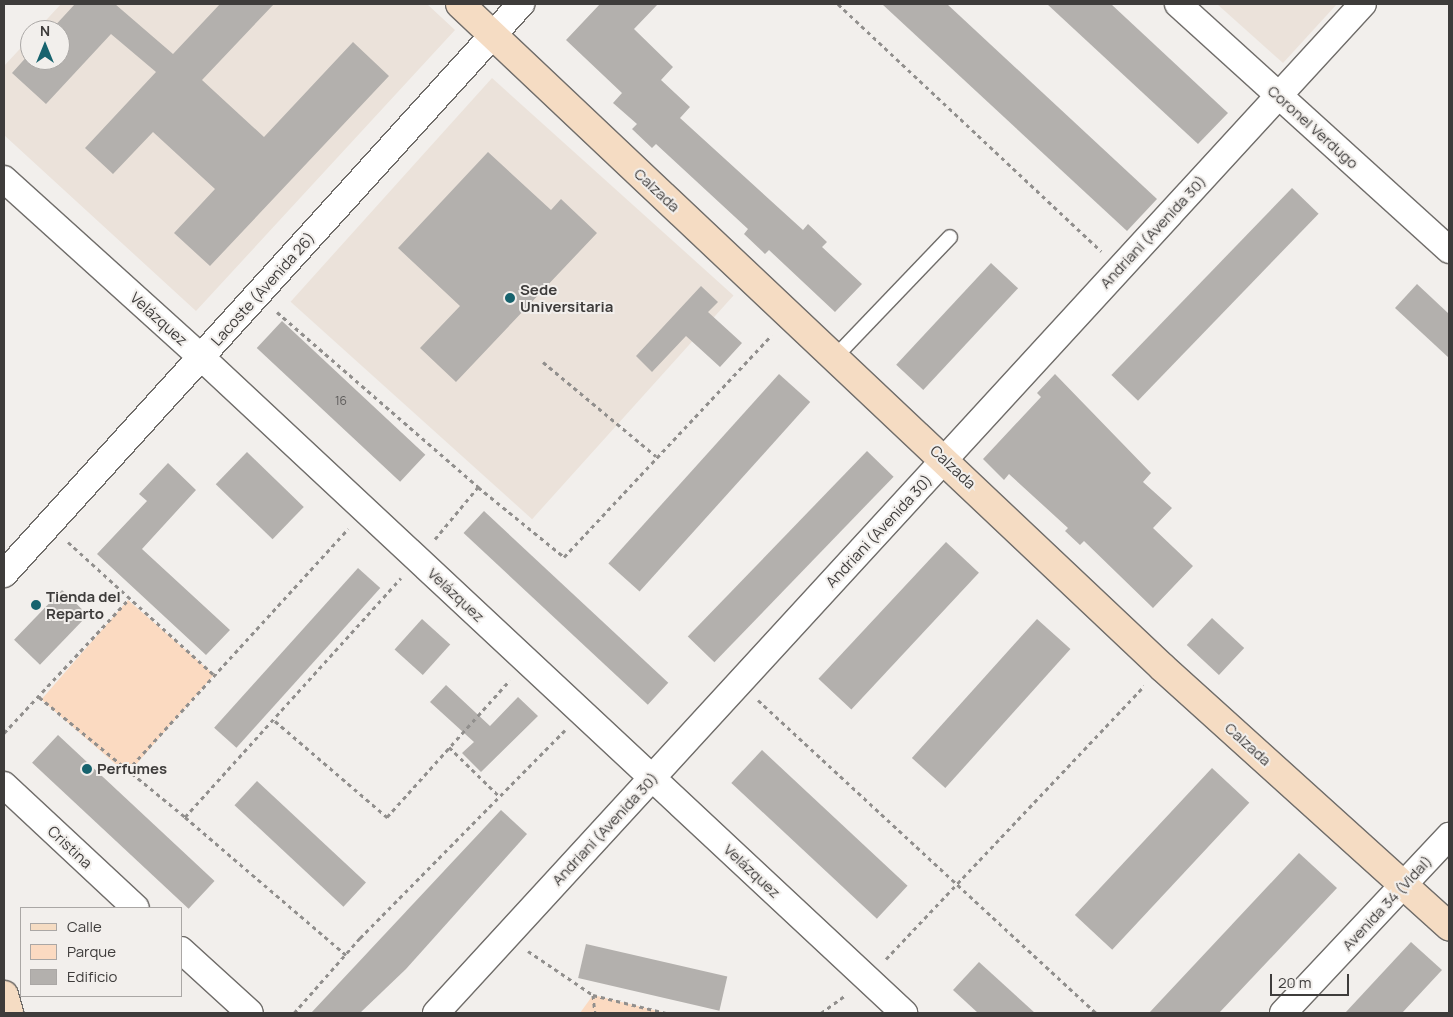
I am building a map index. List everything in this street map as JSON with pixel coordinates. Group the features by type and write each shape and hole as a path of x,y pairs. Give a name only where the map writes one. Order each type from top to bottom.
{"street":[{"name":"Calzada","path":"460,4 944,459 1162,667 1449,926"},
{"name":"Lacoste (Avenida 26)","path":"4,574 521,4"},
{"name":"Coronel Verdugo","path":"1178,4 1449,250"},
{"name":"Andriani (Avenida 30)","path":"436,1013 1363,4"},
{"name":"Velázquez","path":"4,179 201,357 904,1013"},
{"name":"Cristina","path":"4,785 135,907"},
{"name":"Avenida 34 (Vidal)","path":"1283,1013 1449,836"},
{"path":"182,951 250,1013"}],"lane":[{"path":"834,357 950,237"}],"path":[{"path":"838,4 1120,268"},
{"path":"257,294 478,487 564,557 657,455 790,316"},
{"path":"543,362 657,455"},
{"path":"184,817 275,722 418,559 478,487"},
{"path":"126,771 365,510"},
{"path":"50,524 128,600 214,676"},
{"path":"4,733 128,600"},
{"path":"275,722 387,817 527,661"},
{"path":"867,979 1162,667"},
{"path":"739,683 959,883 1096,1013"},
{"path":"39,697 346,955"},
{"path":"294,1013 346,955 582,712"},
{"path":"449,747 499,796"},
{"path":"507,936 593,996 666,1013"},
{"path":"593,996 595,1013"}],"shaded area":[{"path":"61,4 427,4 455,30 196,311 4,135 4,66 20,49 20,70 70,70 70,20 46,20"},
{"path":"1217,4 1337,4 1283,63"},
{"name":"Sede Universitaria","path":"492,78 734,295 532,519 291,302"}],"green space":[{"path":"128,600 214,675 127,774 41,700"},
{"path":"593,995 666,1013 580,1013"}],"building":[{"path":"75,4 115,4 173,54 220,4 274,4 202,80 264,137 353,42 389,76 210,266 174,233 215,189 153,132 113,174 85,148 156,72 111,34 46,104 12,73 20,64 20,70 70,70 70,20 60,20"},
{"path":"600,4 658,4 634,29 673,67 661,80 690,107 680,118 803,230 808,224 827,242 822,247 862,284 835,312 769,250 765,254 744,234 748,229 656,144 652,148 632,129 637,124 613,103 622,93 566,40"},
{"path":"882,4 947,4 1157,199 1127,231"},
{"path":"1047,4 1111,4 1228,113 1198,144"},
{"path":"488,152 551,210 561,199 597,233 456,382 420,348 460,306 398,248"},
{"path":"1292,188 1319,214 1138,401 1111,375"},
{"path":"991,263 1018,288 923,390 896,365"},
{"path":"1417,284 1449,314 1449,358 1395,308"},
{"path":"701,286 718,302 708,312 742,343 720,367 686,336 652,372 636,356"},
{"path":"282,321 425,455 400,482 257,348"},
{"path":"779,374 810,402 640,592 608,564"},
{"path":"1055,374 1151,473 1143,482 1172,508 1153,528 1193,566 1153,608 1084,541 1080,545 1065,531 1068,528 1009,474 1004,480 983,459 1041,397 1037,393"},
{"path":"867,451 894,477 714,662 688,637"},
{"path":"247,452 304,507 273,539 216,484"},
{"path":"168,463 196,490 142,549 230,630 206,655 97,554 147,501 139,494"},
{"path":"484,511 668,683 648,705 464,533"},
{"path":"946,542 979,573 851,709 818,679"},
{"path":"358,568 380,588 236,748 214,728"},
{"path":"62,590 88,615 40,665 14,640"},
{"path":"1212,618 1244,648 1219,675 1187,645"},
{"path":"422,619 450,644 423,675 395,649"},
{"path":"1037,619 1070,649 945,788 912,758"},
{"path":"446,685 490,726 518,697 538,716 481,772 462,753 474,742 430,702"},
{"path":"58,735 215,881 189,909 32,763"},
{"path":"762,750 908,886 877,919 731,783"},
{"path":"1212,768 1249,803 1112,950 1075,915"},
{"path":"257,781 366,883 343,907 234,805"},
{"path":"501,810 527,834 406,969 360,1013 311,1013"},
{"path":"1299,853 1337,888 1219,1013 1149,1013"},
{"path":"1411,942 1442,970 1402,1013 1345,1013"},
{"path":"586,944 727,977 719,1011 578,978"},
{"path":"979,962 1035,1013 978,1013 953,990"}],"place":[{"name":"Sede Universitaria","path":"510,298"},
{"name":"Tienda del Reparto","path":"36,605"},
{"name":"Perfumes","path":"87,769"}]}
